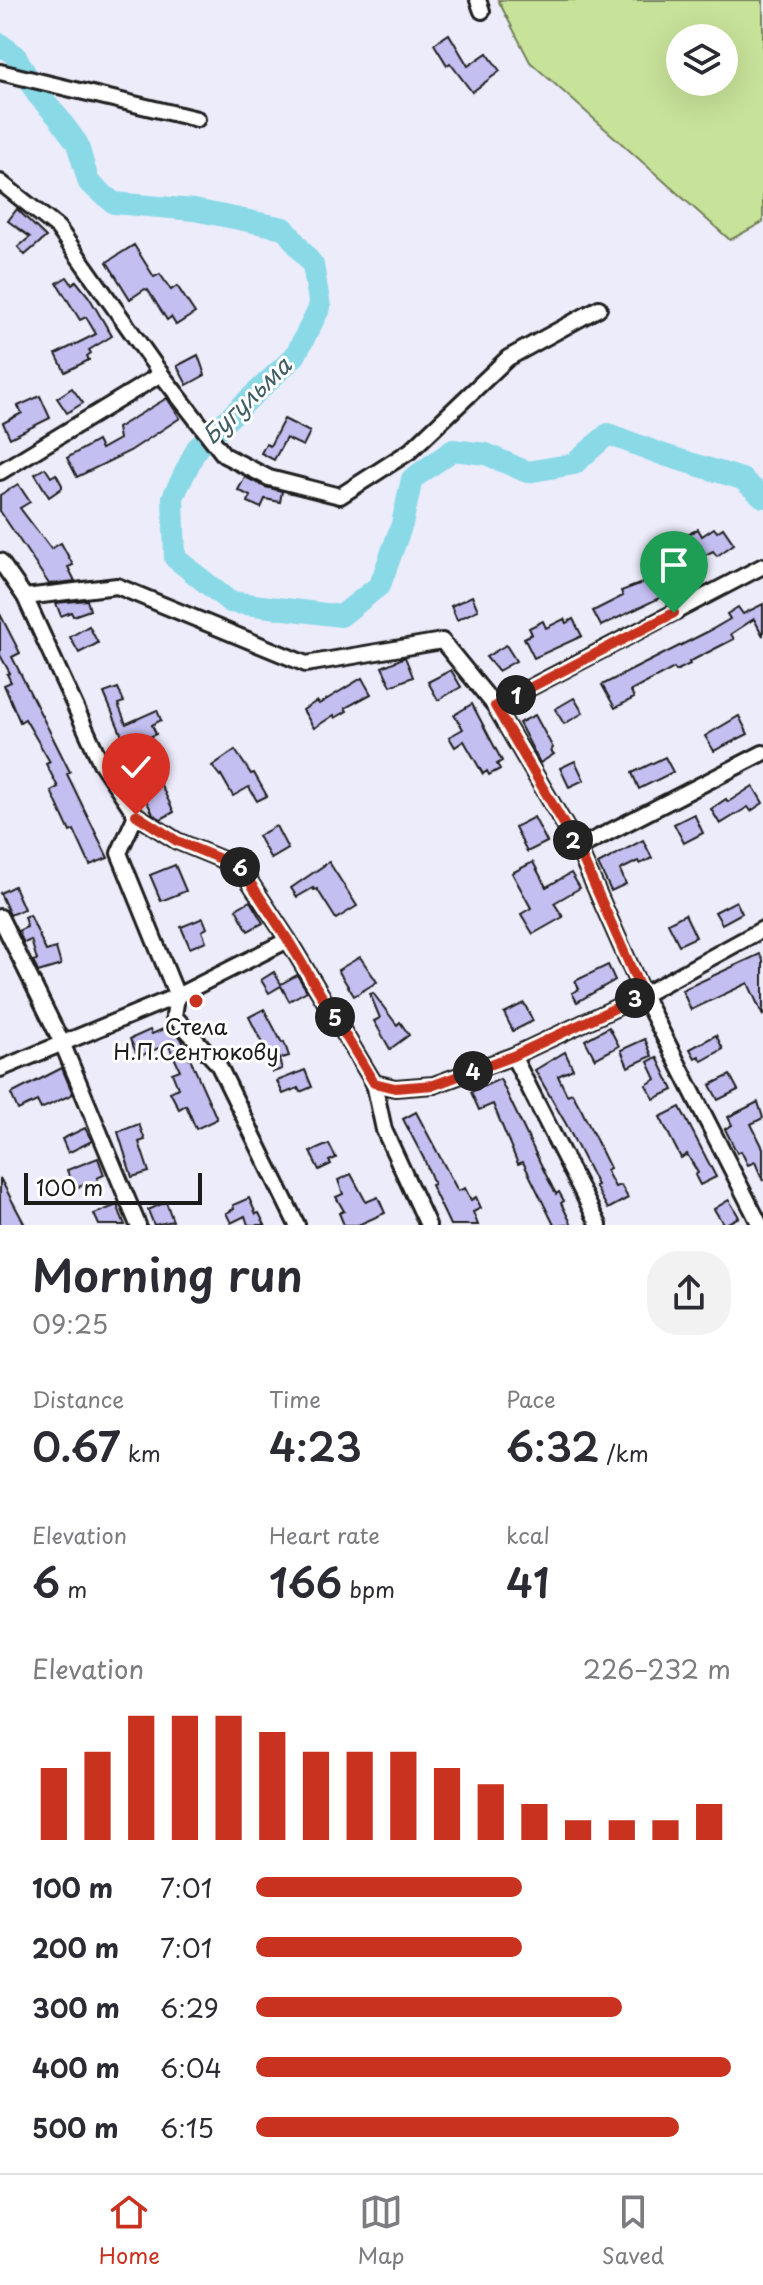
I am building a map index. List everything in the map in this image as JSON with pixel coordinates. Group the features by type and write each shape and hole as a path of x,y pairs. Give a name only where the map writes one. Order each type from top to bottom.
{"street":[{"path":"0,72 197,119"},
{"path":"0,182 58,228 161,374 224,455 269,478 340,496 410,451 508,358 599,308"},
{"path":"0,472 161,374"},
{"path":"0,561 25,597 101,763 136,815 177,841 240,867 288,940 374,1083 384,1130 428,1225"},
{"path":"495,706 763,566"},
{"path":"25,597 117,586 306,664 442,641 495,706 578,848 643,995 760,1225"},
{"path":"578,848 763,753"},
{"path":"136,815 119,853 177,996 174,1016 218,1064 297,1225"},
{"path":"0,917 63,1045 138,1225"},
{"path":"374,1083 395,1088 434,1085 513,1056 643,995 762,933"},
{"path":"0,1069 177,996 288,940"},
{"path":"513,1056 599,1225"}],"green space":[{"path":"498,0 763,0 763,222 730,240 530,62"}],"building":[{"path":"449,34 468,66 487,53 500,71 472,92 450,63 447,65 434,44"},
{"path":"17,209 46,237 25,255 18,247 30,237 8,221"},
{"path":"134,245 154,277 160,274 171,290 177,286 195,313 176,325 171,317 167,320 148,290 130,299 107,262"},
{"path":"67,277 72,284 76,281 89,297 112,336 89,350 89,360 65,372 56,354 96,334 86,317 80,320 57,283"},
{"path":"198,355 205,375 187,385 177,366"},
{"path":"72,388 83,403 67,413 57,398"},
{"path":"40,396 50,418 10,438 3,423 22,413 18,406"},
{"path":"167,398 180,418 130,451 77,477 67,458 97,441 101,449 119,439 117,428"},
{"path":"284,419 310,432 303,446 286,438 274,460 261,453 266,444 270,446"},
{"path":"45,468 51,477 56,474 62,485 49,497 35,474"},
{"path":"245,477 282,491 280,502 265,499 261,508 248,502 250,496 238,490"},
{"path":"18,484 30,502 20,508 51,549 61,543 73,565 68,567 75,581 49,584 0,511 0,495"},
{"path":"714,528 717,532 723,528 734,544 717,556 713,551 694,561 682,537 698,529 702,536"},
{"path":"663,567 676,590 601,626 593,611 623,596 621,591 650,580 647,575"},
{"path":"472,596 478,610 457,620 451,606"},
{"path":"87,600 90,610 73,616 71,612 61,616 56,603"},
{"path":"763,604 763,636 754,619 731,634 734,639 690,664 676,671 674,668 631,691 634,698 615,708 602,685 711,630 730,619 727,614 738,607 743,614"},
{"path":"0,614 20,653 12,657 70,772 67,774 108,858 90,865 51,791 58,787 46,764 50,762 25,719 20,722 4,685 11,682 7,674 10,673 0,655"},
{"path":"564,619 566,623 573,619 582,636 534,658 524,638 532,634 529,628 543,621 546,628"},
{"path":"89,626 98,643 79,653 70,637"},
{"path":"506,645 516,661 498,671 486,657"},
{"path":"405,657 413,677 391,686 382,667"},
{"path":"451,670 461,687 438,700 428,682"},
{"path":"362,678 371,694 314,728 303,710"},
{"path":"118,688 124,702 118,704 126,724 157,710 161,720 152,725 156,734 127,748 104,693"},
{"path":"574,698 583,713 564,724 555,709"},
{"path":"472,704 502,761 497,764 500,769 489,775 487,771 483,774 464,741 455,747 449,737 463,729 454,715"},
{"path":"535,715 554,754 540,763 519,723"},
{"path":"739,716 748,734 714,751 705,736"},
{"path":"235,750 251,774 254,773 267,796 257,801 249,787 233,796 212,766"},
{"path":"665,757 673,772 639,789 632,773"},
{"path":"575,761 584,780 569,787 560,768"},
{"path":"159,781 174,812 161,819 153,814 141,790"},
{"path":"753,786 763,803 751,811 748,807 720,824 711,809"},
{"path":"694,814 703,833 684,843 674,824"},
{"path":"534,817 547,842 527,852 515,827"},
{"path":"276,826 288,849 271,859 258,836"},
{"path":"643,840 652,858 620,870 626,884 611,891 598,864"},
{"path":"329,862 357,906 336,919 317,889 313,888 297,897 291,888"},
{"path":"533,862 546,887 571,873 580,888 554,903 563,917 533,934 521,914 531,908 512,873"},
{"path":"175,865 186,891 161,901 150,875"},
{"path":"14,886 24,909 10,915 0,893"},
{"path":"250,901 263,923 248,931 236,909"},
{"path":"736,901 742,913 722,924 715,912"},
{"path":"685,914 696,937 679,945 668,923"},
{"path":"30,915 46,951 56,948 61,965 38,972 33,961 37,960 31,940 24,943 18,931 27,927 24,917"},
{"path":"203,918 207,928 202,931 206,941 190,948 181,927"},
{"path":"760,954 763,960 763,1016 748,983 691,1010 682,990"},
{"path":"360,957 377,982 354,996 338,970"},
{"path":"608,965 615,980 577,1002 572,993 579,989 575,981"},
{"path":"274,972 281,984 297,975 307,991 289,1001 281,986 269,993 261,980"},
{"path":"373,993 397,1025 400,1022 409,1035 390,1049 374,1021 380,1018 370,994"},
{"path":"524,1003 533,1021 513,1031 504,1013"},
{"path":"264,1009 289,1056 279,1059 282,1069 273,1072 249,1017"},
{"path":"170,1026 181,1038 217,1119 196,1129 186,1105 179,1109 170,1092 178,1088 172,1073 180,1070 168,1044 138,1057 130,1039"},
{"path":"609,1027 619,1046 595,1059 585,1040"},
{"path":"716,1035 723,1049 702,1061 699,1056 695,1058 690,1049"},
{"path":"645,1039 652,1056 628,1067 621,1050"},
{"path":"565,1052 573,1069 558,1076 567,1095 572,1093 582,1111 610,1168 606,1170 615,1187 621,1185 628,1198 608,1209 535,1070"},
{"path":"657,1057 673,1090 654,1099 646,1085 656,1079 648,1062"},
{"path":"62,1068 73,1094 41,1109 37,1101 18,1110 11,1094"},
{"path":"305,1070 312,1087 283,1094 277,1081"},
{"path":"730,1075 738,1090 718,1100 710,1085"},
{"path":"500,1079 546,1175 556,1194 559,1192 564,1201 561,1203 572,1225 554,1225 523,1162 518,1164 493,1104 479,1110 471,1092"},
{"path":"758,1102 763,1118 751,1124 763,1148 763,1181 755,1162 748,1165 741,1151 737,1153 725,1129 732,1125 728,1117"},
{"path":"680,1107 716,1177 700,1185 695,1175 698,1173 687,1154 681,1158 660,1117"},
{"path":"416,1112 458,1191 465,1188 471,1200 476,1197 481,1208 473,1212 478,1225 450,1225 431,1185 434,1184 424,1159 403,1119"},
{"path":"139,1124 145,1140 139,1142 149,1172 132,1177 118,1132"},
{"path":"85,1128 92,1141 68,1153 62,1139"},
{"path":"329,1144 336,1158 319,1170 310,1152"},
{"path":"98,1158 104,1175 97,1178 99,1184 89,1188 87,1183 74,1189 67,1170"},
{"path":"351,1174 366,1202 378,1197 385,1213 358,1225 344,1225 339,1213 344,1211 336,1197 343,1194 338,1180"},
{"path":"0,1178 25,1225 0,1225"},
{"path":"249,1198 265,1225 248,1225 245,1216 231,1223 226,1213 234,1209 233,1205"},
{"path":"729,1200 739,1217 724,1225 714,1209"},
{"path":"166,1202 173,1221 154,1225 148,1210"},
{"path":"117,1205 125,1225 99,1225 94,1214"}],"waterway":[{"name":"Бугульма","path":"0,44 15,55 37,94 77,143 89,183 114,203 194,210 284,228 313,265 320,307 295,356 197,448 173,497 175,558 230,602 341,616 380,585 402,524 412,479 453,450 486,454 527,472 574,464 608,434 742,479 763,497"}],"place":[{"name":"Стела Н.П.Сентюкову","path":"196,1001"}],"route":[{"path":"136,815 177,841 240,867 374,1083 395,1088 434,1085 513,1056 643,995 578,848 495,706 674,613"}]}
